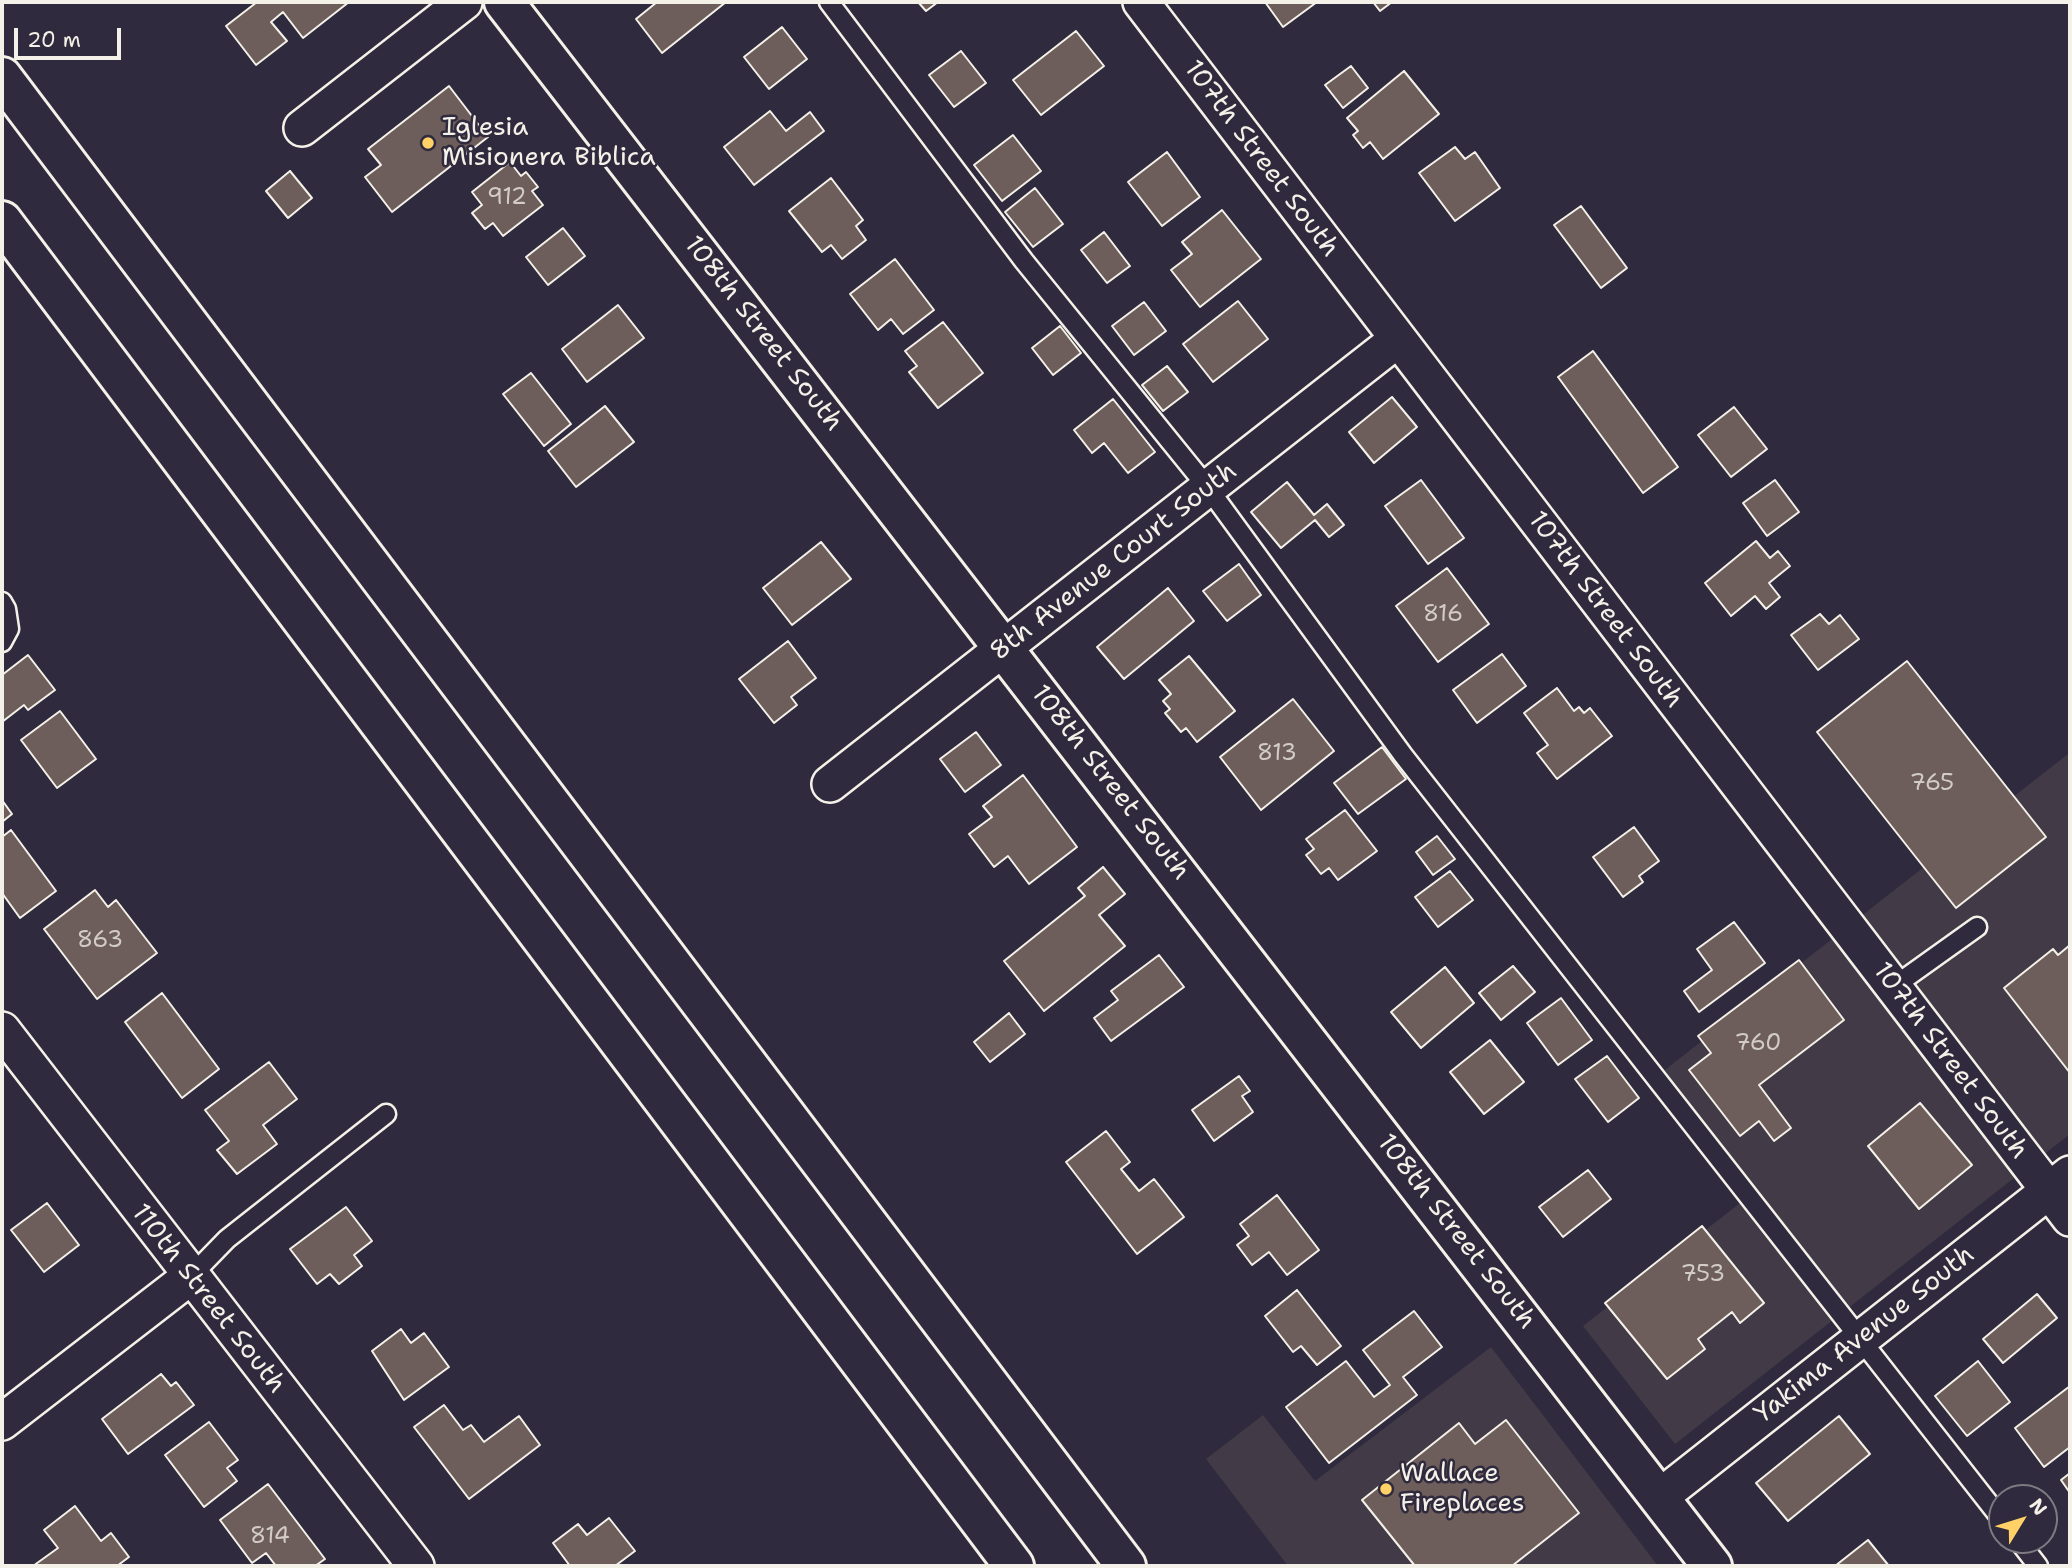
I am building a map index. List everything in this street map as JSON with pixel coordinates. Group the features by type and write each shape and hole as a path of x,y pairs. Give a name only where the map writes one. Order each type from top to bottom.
{"main road":[{"name":"108th Street South","path":"504,2 1005,647 1712,1566"},
{"path":"2,77 1126,1566"},
{"path":"2,222 1014,1566"}],"street":[{"path":"302,128 464,2"},
{"name":"107th Street South","path":"1156,7 1398,339 1893,987 2060,1182 2070,1218"},
{"name":"8th Avenue Court South","path":"830,784 1398,339"},
{"name":"110th Street South","path":"2,1030 416,1566"},
{"name":"Yakima Avenue South","path":"1660,1497 2060,1182"},
{"path":"2,1422 191,1276"}],"lane":[{"path":"829,2 1024,261 1208,488 1403,755 1988,1502"},
{"path":"2,602 6,609 9,629 2,642"},
{"path":"1893,987 1977,928"},
{"path":"191,1276 227,1239 386,1114"}],"shaded area":[{"path":"2068,754 2070,1134 1675,1444 1583,1326 1740,1203 1647,1084"},
{"path":"1491,1347 1658,1566 1288,1566 1206,1459 1263,1415 1315,1481"}],"building":[{"path":"257,2 349,2 303,38 283,12 271,22 287,41 256,65 226,26"},
{"path":"657,2 726,2 662,53 636,19"},
{"path":"918,2 938,2 926,11"},
{"path":"1265,2 1317,2 1283,27"},
{"path":"1373,2 1392,2 1380,11"},
{"path":"782,27 807,59 769,89 744,57"},
{"path":"1076,31 1104,66 1041,115 1013,80"},
{"path":"961,51 986,83 954,107 929,75"},
{"path":"1351,66 1368,88 1343,108 1325,85"},
{"path":"1404,71 1439,114 1383,159 1370,142 1363,148 1353,135 1358,131 1347,118"},
{"name":"Iglesia Misionera Biblica","path":"449,86 488,137 392,212 365,177 381,165 368,149"},
{"path":"770,111 786,131 810,112 824,131 754,185 724,147"},
{"path":"1013,135 1041,171 1002,201 974,165"},
{"path":"1455,147 1465,159 1475,152 1500,188 1455,221 1419,173"},
{"path":"1167,152 1200,197 1162,226 1128,182"},
{"path":"510,162 521,176 526,172 538,187 532,191 543,205 503,236 493,223 485,229 472,213 482,205 472,192"},
{"path":"290,171 312,198 288,218 266,191"},
{"path":"831,178 863,220 856,226 866,240 842,259 831,245 822,252 789,211"},
{"path":"1035,188 1063,224 1033,247 1005,212"},
{"path":"1581,206 1627,268 1601,288 1554,225"},
{"path":"1222,210 1261,259 1200,307 1171,270 1192,254 1182,242"},
{"path":"563,228 585,256 548,285 526,257"},
{"path":"1104,232 1130,266 1107,283 1081,250"},
{"path":"895,259 934,310 903,334 891,319 878,330 850,294"},
{"path":"1238,301 1268,339 1213,382 1183,344"},
{"path":"1144,302 1166,331 1134,355 1112,326"},
{"path":"618,305 644,338 587,382 562,349"},
{"path":"943,322 983,373 938,408 909,372 917,366 905,351"},
{"path":"1060,326 1081,353 1053,375 1032,348"},
{"path":"1593,351 1678,467 1643,493 1558,377"},
{"path":"1167,366 1188,392 1163,411 1142,385"},
{"path":"531,373 571,424 544,446 503,394"},
{"path":"1392,397 1417,427 1374,463 1349,432"},
{"path":"1113,399 1155,452 1128,473 1104,443 1092,453 1074,430"},
{"path":"605,406 634,442 576,487 548,451"},
{"path":"1734,407 1767,449 1731,477 1698,435"},
{"path":"1421,480 1464,538 1428,564 1385,506"},
{"path":"1775,480 1799,512 1767,536 1743,503"},
{"path":"1287,482 1314,515 1327,504 1344,525 1329,537 1315,520 1281,548 1251,512"},
{"path":"1756,541 1770,558 1778,551 1790,566 1769,583 1780,597 1766,609 1755,596 1731,616 1705,583"},
{"path":"821,542 851,579 792,625 763,588"},
{"path":"1239,564 1261,595 1227,621 1203,591"},
{"path":"1447,568 1489,624 1438,662 1396,606"},
{"path":"1168,588 1194,621 1124,679 1097,647"},
{"path":"1820,614 1829,624 1840,615 1859,639 1818,670 1791,635"},
{"path":"788,641 816,678 791,697 797,705 774,723 739,679"},
{"path":"1502,654 1526,686 1477,723 1453,690"},
{"path":"28,655 55,690 28,710 24,705 2,722 2,675"},
{"path":"1189,656 1235,711 1197,742 1186,728 1181,732 1165,713 1170,709 1163,701 1171,694 1159,680"},
{"path":"1907,661 2046,837 1956,908 1817,732"},
{"path":"1557,688 1574,711 1579,707 1584,713 1590,708 1612,736 1557,779 1537,753 1548,745 1524,713"},
{"path":"1293,699 1334,751 1261,810 1220,757"},
{"path":"60,711 96,759 57,788 21,740"},
{"path":"976,732 1001,765 965,792 940,759"},
{"path":"1382,747 1406,779 1358,814 1334,783"},
{"path":"1023,775 1077,847 1029,884 1008,856 994,867 969,834 992,817 983,806"},
{"path":"2,800 12,814 2,822"},
{"path":"1345,810 1377,851 1338,880 1329,868 1321,874 1306,855 1314,849 1306,839"},
{"path":"1634,827 1659,861 1639,876 1643,882 1623,897 1593,857"},
{"path":"11,830 56,891 20,918 2,893 2,837"},
{"path":"1437,836 1455,859 1433,875 1416,852"},
{"path":"1103,867 1125,894 1099,915 1125,946 1044,1011 1004,961 1085,896 1078,888"},
{"path":"1450,871 1473,900 1438,927 1415,897"},
{"path":"95,890 108,907 116,900 157,953 97,999 44,929"},
{"path":"1734,922 1765,963 1699,1012 1684,991 1712,970 1697,949"},
{"path":"2070,945 2070,1073 2004,988 2053,949 2058,955"},
{"path":"1159,955 1184,987 1111,1041 1094,1018 1118,1000 1111,991"},
{"path":"1799,960 1844,1020 1759,1085 1791,1128 1774,1141 1759,1121 1740,1136 1689,1070 1711,1053 1698,1036"},
{"path":"1513,966 1535,992 1501,1020 1479,993"},
{"path":"1445,967 1474,1003 1421,1048 1391,1012"},
{"path":"162,993 219,1069 182,1098 125,1022"},
{"path":"1561,998 1592,1040 1558,1065 1527,1023"},
{"path":"1009,1013 1025,1034 990,1062 974,1042"},
{"path":"1490,1040 1524,1082 1484,1114 1450,1072"},
{"path":"1607,1056 1639,1098 1608,1122 1575,1079"},
{"path":"269,1062 297,1099 263,1125 277,1144 237,1174 217,1150 229,1141 205,1110"},
{"path":"1239,1076 1250,1091 1242,1096 1253,1112 1214,1141 1192,1110"},
{"path":"1920,1103 1972,1165 1919,1209 1868,1146"},
{"path":"1106,1131 1130,1162 1121,1169 1139,1191 1154,1179 1184,1217 1137,1254 1066,1162"},
{"path":"1588,1170 1611,1199 1563,1237 1539,1207"},
{"path":"1277,1195 1319,1250 1287,1275 1269,1252 1252,1265 1237,1245 1249,1236 1240,1224"},
{"path":"47,1203 79,1245 44,1272 11,1230"},
{"path":"346,1207 372,1241 354,1255 362,1266 339,1284 330,1274 317,1284 290,1249"},
{"path":"1702,1226 1764,1303 1740,1323 1732,1312 1698,1339 1705,1349 1667,1379 1605,1303"},
{"path":"1297,1290 1341,1346 1317,1365 1301,1346 1293,1352 1265,1316"},
{"path":"2037,1294 2057,1318 2003,1363 1983,1339"},
{"path":"1414,1311 1442,1347 1403,1377 1417,1395 1329,1463 1286,1407 1346,1361 1374,1397 1390,1385 1363,1350"},
{"path":"401,1329 411,1343 424,1333 449,1367 404,1400 372,1351"},
{"path":"1978,1361 2010,1402 1967,1436 1935,1396"},
{"path":"161,1374 171,1386 176,1382 194,1405 128,1454 102,1419"},
{"path":"2070,1386 2070,1447 2044,1467 2015,1428"},
{"path":"444,1405 463,1430 471,1425 484,1442 519,1416 540,1445 469,1499 414,1427"},
{"path":"1839,1416 1870,1454 1788,1521 1756,1483"},
{"path":"1506,1420 1579,1513 1512,1566 1415,1566 1362,1500 1459,1423 1475,1444"},
{"path":"209,1422 238,1460 227,1468 237,1481 204,1507 165,1455"},
{"path":"2070,1473 2070,1493 2061,1480"},
{"path":"268,1484 325,1559 315,1566 276,1566 266,1553 252,1563 220,1520"},
{"path":"75,1506 101,1541 111,1533 129,1557 117,1566 33,1566 58,1548 44,1530"},
{"path":"609,1518 635,1551 615,1566 570,1566 553,1543 578,1524 587,1535"},
{"path":"1868,1540 1889,1566 1835,1566"}],"place":[{"name":"Iglesia Misionera Biblica","path":"428,143"},
{"name":"Wallace Fireplaces","path":"1386,1489"}]}
